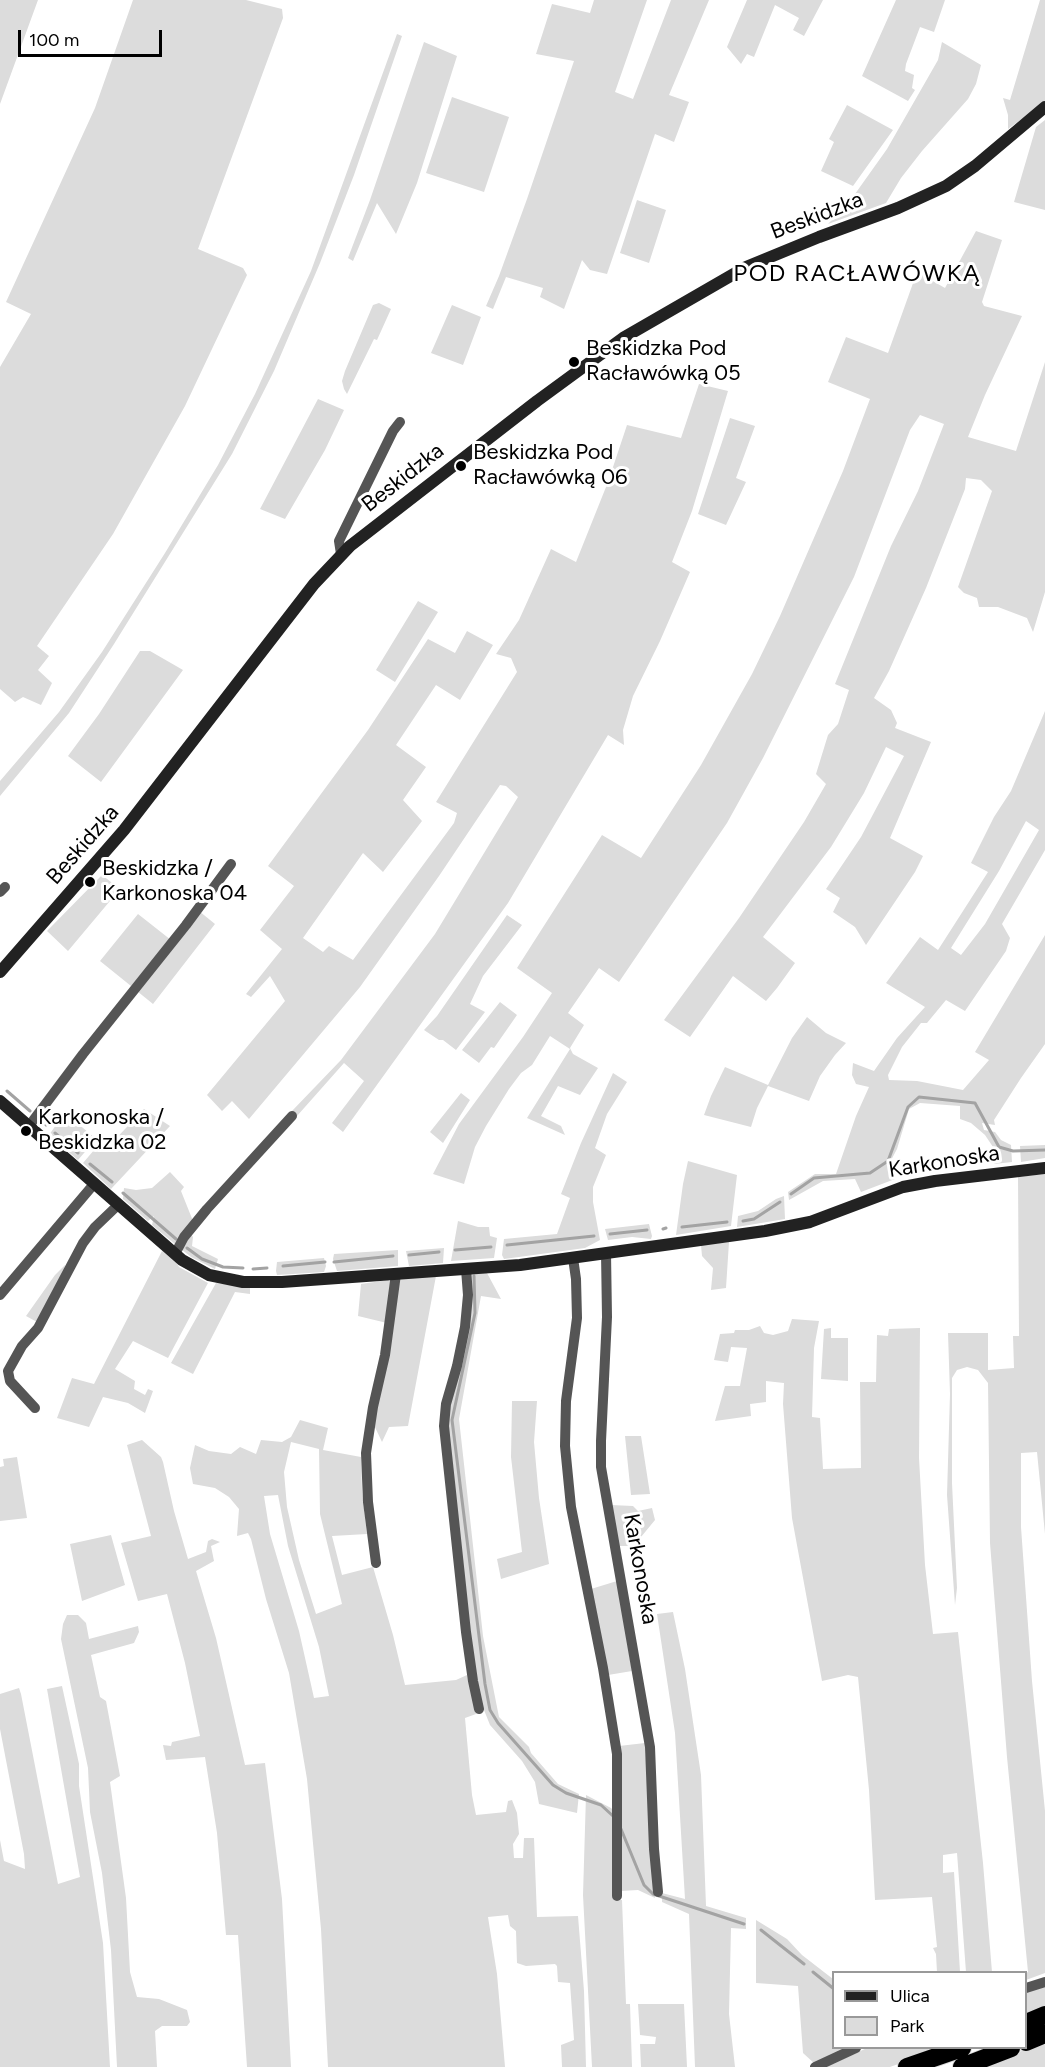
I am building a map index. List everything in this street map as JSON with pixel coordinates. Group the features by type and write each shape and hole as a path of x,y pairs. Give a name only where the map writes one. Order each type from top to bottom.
{"highway":[{"path":"1027,2023 1045,2015"},
{"path":"1027,2042 1045,2034"},
{"path":"907,2067 959,2049"},
{"path":"962,2067 1008,2049"}],"street":[{"name":"Beskidzka","path":"0,972 148,801 307,592 341,554 529,406 622,338 746,267 898,208 946,186 975,166 1045,107"},
{"path":"341,554 339,541 393,431 400,422"},
{"path":"29,1126 82,1054 186,925 231,864"},
{"name":"Karkonoska","path":"0,1101 175,1254 209,1275 243,1282 282,1282 466,1269 573,1258 788,1227 820,1219 903,1187 934,1181 1045,1168"},
{"path":"175,1254 184,1237 207,1209 292,1116"},
{"path":"0,1295 94,1184"},
{"path":"35,1408 10,1381 8,1371 22,1346 38,1328 88,1234 118,1205"},
{"name":"Karkonoska","path":"606,1253 607,1317 601,1467 650,1748 658,1892"},
{"path":"573,1258 577,1318 566,1401 564,1446 567,1476 603,1668 616,1754 617,1896"},
{"path":"466,1269 468,1295 465,1327 446,1404 444,1426 466,1632 479,1709"},
{"path":"376,1563 368,1502 366,1454 373,1407 385,1355 396,1274"},
{"path":"1027,1988 1045,1982"},
{"path":"815,2067 854,2049"}],"green space":[{"path":"0,0 38,0 0,104"},
{"path":"133,0 246,0 282,9 283,18 198,249 243,268 247,275 185,406 113,534 37,646 49,656 38,670 52,683 41,705 23,697 15,702 0,689 0,367 31,314 6,302 95,108"},
{"path":"594,0 647,0 615,92 633,99 671,0 709,0 669,95 689,102 674,142 655,134 607,274 590,270 582,260 564,309 540,297 543,288 506,277 493,309 486,306 527,199 574,61 536,54 552,4 590,13"},
{"path":"747,0 823,0 804,36 793,30 799,18 775,5 754,57 747,54 741,64 727,47"},
{"path":"896,0 945,0 934,32 920,27 906,64 905,71 914,75 912,88 915,90 908,101 862,76"},
{"path":"1040,0 1045,0 1045,102 1008,129 1008,115 1003,98 1010,100"},
{"path":"397,34 402,36 354,175 320,263 274,371 232,454 69,713 0,796 0,781 59,712 102,652 165,553 218,465 255,394 311,271"},
{"path":"424,42 457,56 417,183 396,234 377,203 353,261 348,258"},
{"path":"942,42 981,65 976,84 968,99 922,151 901,178 886,203 828,224 850,201 887,149 938,60"},
{"path":"452,97 509,117 484,192 426,173"},
{"path":"847,105 893,130 853,186 821,171 834,142 829,139"},
{"path":"1045,120 1045,210 1014,202 1036,127"},
{"path":"637,200 666,210 649,263 620,253"},
{"path":"976,231 1002,240 982,302 984,306 1022,316 968,437 1016,451 1045,362 1045,592 1033,632 1027,618 998,607 979,607 977,598 964,593 958,587 992,491 981,480 966,478 965,489 926,588 889,671 874,698 891,710 897,723 895,728 931,742 890,838 923,856 915,872 866,945 855,927 833,912 840,898 826,889 861,837 904,756 886,747 864,793 831,847 763,937 795,963 777,988 766,1001 733,976 690,1037 664,1020 739,918 804,822 826,784 816,774 828,735 838,724 849,690 835,684 891,546 918,491 944,424 920,415 910,430 854,577 763,758 727,823 619,982 599,968 568,1013 584,1025 570,1048 573,1054 598,1068 580,1095 558,1086 541,1116 561,1126 565,1135 527,1118 570,1049 550,1036 532,1065 521,1073 509,1089 486,1126 475,1147 464,1184 433,1174 459,1124 523,1037 552,993 517,968 602,835 641,858 701,765 752,674 780,616 843,471 870,399 828,382 846,337 888,353 917,272 945,288"},
{"path":"379,303 391,309 377,340 374,339 347,394 342,381 345,371 373,305"},
{"path":"452,305 481,317 463,365 431,353"},
{"path":"699,384 728,391 692,511 672,562 690,572 633,696 623,730 624,745 608,735 508,903 343,1132 332,1123 364,1081 344,1063 297,1116 291,1112 341,1060 435,934 518,797 506,786 500,785 360,987 249,1119 232,1101 222,1111 207,1095 285,1001 270,976 251,997 246,994 282,949 260,930 294,886 268,866 368,730 428,639 455,653 467,631 493,645 460,700 436,685 396,745 426,767 403,800 422,821 383,872 363,853 303,938 323,952 329,946 353,960 454,823 457,813 436,802 517,672 511,658 496,654 519,620 551,549 576,562 608,482 627,425 681,438"},
{"path":"318,399 344,410 325,450 285,519 260,509"},
{"path":"730,418 755,426 736,478 746,482 726,525 698,514"},
{"path":"418,601 438,612 395,682 376,670"},
{"path":"140,651 150,651 183,670 101,782 68,756 99,714"},
{"path":"1045,711 1045,850 1002,924 1010,938 1006,951 965,1011 946,1000 927,1023 921,1023 902,1047 888,1075 889,1080 917,1081 963,1090 989,1060 975,1052 1045,935 1045,1044 994,1120 995,1125 982,1123 984,1130 995,1132 1001,1140 1011,1145 1012,1162 994,1164 993,1147 985,1135 971,1123 960,1119 960,1106 920,1103 909,1109 897,1149 889,1164 895,1179 861,1192 855,1179 823,1181 789,1200 788,1192 815,1174 836,1174 856,1116 869,1087 856,1084 852,1075 853,1063 874,1071 897,1038 925,1007 886,983 920,937 938,950 988,872 971,863 994,817 1011,791","holes":["1026,821 1039,830 985,924 961,955 951,948 999,871"]},
{"path":"102,875 120,889 68,951 47,931"},
{"path":"199,911 215,924 153,1004 137,991"},
{"path":"138,914 171,940 131,986 100,961"},
{"path":"507,915 522,925 483,976 470,1004 485,1012 456,1050 424,1030 437,1016"},
{"path":"500,1002 517,1015 494,1048 491,1047 479,1063 462,1050"},
{"path":"807,1017 826,1033 846,1043 820,1076 809,1101 768,1086 751,1127 704,1115 725,1067 768,1085 792,1038"},
{"path":"613,1073 627,1082 607,1114 595,1148 606,1155 593,1187 593,1202 600,1240 585,1248 504,1259 502,1255 504,1239 557,1234 570,1198 561,1194"},
{"path":"461,1093 470,1100 443,1143 430,1132"},
{"path":"144,1109 170,1126 111,1189 83,1163 100,1143 107,1148"},
{"path":"69,1116 96,1139 78,1160 49,1135 56,1125"},
{"path":"1045,1145 1045,1158 1021,1162 1020,1146"},
{"path":"688,1161 737,1175 731,1226 676,1235"},
{"path":"170,1172 184,1187 181,1191 193,1221 176,1245 152,1225 154,1216 148,1221 123,1199 124,1188 136,1190 152,1188"},
{"path":"1045,1174 1045,1534 1037,1452 1021,1453 1021,1527 1032,1681 1045,1811 1045,1973 1027,1980 990,1543 988,1383 978,1370 967,1367 957,1370 952,1378 952,1483 957,1588 955,1605 947,1495 950,1394 948,1333 988,1333 988,1370 1014,1368 1013,1336 1019,1336 1018,1177"},
{"path":"784,1196 785,1219 737,1227 738,1216 758,1211"},
{"path":"458,1221 478,1227 489,1227 490,1236 497,1238 494,1258 451,1261"},
{"path":"649,1224 651,1239 632,1237 608,1240 605,1229"},
{"path":"190,1233 193,1237 192,1246 218,1259 215,1269 191,1257 181,1249"},
{"path":"729,1242 726,1288 711,1290 713,1268 702,1256 701,1245"},
{"path":"444,1248 443,1263 409,1266 406,1251"},
{"path":"398,1250 398,1266 337,1271 333,1259 334,1254"},
{"path":"162,1251 179,1267 208,1283 168,1358 133,1341 115,1369 135,1381 134,1389 145,1395 148,1389 153,1391 145,1413 128,1403 103,1397 89,1427 57,1418 72,1378 94,1384"},
{"path":"324,1258 326,1266 324,1272 277,1275 277,1262"},
{"path":"65,1265 37,1322 26,1316 55,1275"},
{"path":"470,1273 487,1273 501,1299 481,1296 459,1419 483,1636 496,1702 499,1717 529,1747 531,1753 558,1784 579,1794 577,1813 539,1804 535,1782 522,1761 490,1725 482,1705 472,1657 447,1420"},
{"path":"436,1276 408,1426 389,1427 382,1442 373,1423 400,1279"},
{"path":"388,1280 393,1283 387,1323 358,1316 361,1284"},
{"path":"216,1283 250,1287 250,1294 235,1292 193,1374 171,1363"},
{"path":"792,1319 819,1321 814,1348 812,1417 820,1418 823,1469 861,1468 860,1382 876,1382 877,1335 888,1336 889,1329 920,1328 919,1458 925,1565 933,1634 958,1632 983,1863 992,1971 966,1971 957,1853 943,1855 943,1873 954,1872 960,1971 937,1971 936,1954 933,1948 937,1947 932,1897 875,1900 869,1790 858,1677 848,1675 822,1681 792,1518 783,1404 784,1383 766,1381 766,1402 750,1404 751,1416 715,1421 725,1386 740,1386 747,1348 731,1347 728,1362 714,1360 720,1334 760,1326 764,1333 773,1335 788,1331"},
{"path":"831,1328 831,1338 848,1338 848,1381 821,1379 824,1329"},
{"path":"512,1401 537,1401 534,1442 539,1498 549,1564 501,1579 497,1559 522,1552 511,1457"},
{"path":"300,1420 328,1428 323,1450 361,1457 367,1534 332,1536 342,1575 373,1567 405,1685 456,1680 467,1675 476,1714 465,1718 476,1815 506,1812 508,1801 512,1800 517,1813 519,1834 513,1844 514,1858 523,1858 524,1838 534,1838 537,1917 578,1916 584,1991 586,2067 562,2067 561,2045 574,2040 570,1983 558,1982 555,1964 526,1966 517,1963 516,1931 510,1926 508,1915 488,1917 497,1974 505,2067 328,2067 321,1929 307,1779 289,1673 266,1599 251,1539 248,1533 237,1536 239,1509 229,1497 215,1488 193,1484 190,1468 195,1445 209,1451 231,1454 240,1447 256,1454 261,1440 282,1442 291,1437","holes":["291,1442 319,1449 320,1514 342,1604 316,1614 299,1560 287,1507 284,1472","278,1495 288,1546 319,1647 329,1696 314,1698 299,1631 270,1534 264,1496"]},
{"path":"625,1436 641,1436 650,1494 631,1495"},
{"path":"142,1440 161,1457 163,1462 188,1559 206,1552 208,1541 212,1539 220,1542 211,1546 214,1561 196,1571 216,1638 245,1765 265,1763 282,1899 291,2067 247,2067 238,1935 226,1935 217,1833 205,1757 166,1760 163,1745 171,1746 172,1742 200,1736 185,1663 167,1594 138,1601 121,1543 151,1536 127,1445"},
{"path":"17,1457 27,1518 0,1521 0,1467 4,1466 3,1459"},
{"path":"611,1505 633,1506 638,1511 652,1508 655,1520 630,1546 619,1546"},
{"path":"111,1535 125,1585 82,1601 70,1544"},
{"path":"617,1581 632,1671 608,1675 591,1589"},
{"path":"673,1612 685,1669 701,1775 706,1906 746,1918 746,1929 731,1928 729,2014 735,2067 695,2067 689,1914 662,1902 662,1893 685,1899 675,1733 657,1614"},
{"path":"67,1615 78,1615 86,1623 89,1639 138,1626 139,1632 134,1643 91,1655 100,1697 106,1701 120,1776 110,1782 126,1898 130,1972 137,1997 159,1999 187,2010 190,2022 187,2026 162,2026 155,2031 157,2067 117,2067 111,1950 102,1873 90,1812 88,1768 61,1639"},
{"path":"62,1686 79,1764 79,1786 103,1943 110,2067 0,2067 0,1840 4,1861 25,1869 0,1729 0,1694 19,1688 21,1694 58,1884 80,1877 47,1689"},
{"path":"645,1743 655,1898 638,1890 621,1891 619,1746"},
{"path":"586,1795 615,1812 615,1900 622,1900 626,2004 630,2004 632,2067 592,2067 583,1895"},
{"path":"756,1920 787,1939 802,1955 832,1978 832,2049 843,2049 815,2064 803,2053 798,1986 756,1983"},
{"path":"1045,1986 1045,2008 1027,2016 1027,1992"},
{"path":"638,2004 684,2004 687,2067 641,2067 640,2044 655,2044 656,2037 640,2035"},
{"path":"1045,2041 1045,2067 984,2067 1027,2049"},
{"path":"865,2049 940,2049 890,2067 826,2067"}],"waterway":[{"path":"7,1091 30,1111"},
{"path":"791,1194 814,1178 870,1173 888,1161 908,1107 919,1097 975,1103 999,1147 1013,1151 1045,1150"},
{"path":"39,1119 46,1125"},
{"path":"55,1133 78,1153"},
{"path":"90,1164 112,1182"},
{"path":"123,1193 176,1239"},
{"path":"743,1221 754,1219 780,1202"},
{"path":"682,1227 727,1222"},
{"path":"610,1234 647,1230"},
{"path":"507,1245 594,1236"},
{"path":"455,1250 491,1247"},
{"path":"187,1248 202,1259 223,1267 243,1268"},
{"path":"409,1255 439,1252"},
{"path":"334,1262 393,1256"},
{"path":"283,1266 325,1262"},
{"path":"253,1269 267,1268"},
{"path":"474,1276 475,1313 452,1420 490,1710 498,1723 553,1785 566,1793 601,1805 613,1816"},
{"path":"621,1829 644,1885 653,1894 744,1924"},
{"path":"761,1930 804,1964"},
{"path":"813,1972 832,1987"}],"place":[{"name":"Beskidzka Pod Racławówką 05","path":"574,362"},
{"name":"Beskidzka Pod Racławówką 06","path":"461,466"},
{"name":"Beskidzka / Karkonoska 04","path":"90,882"},
{"name":"Karkonoska / Beskidzka 02","path":"26,1131"}],"district":[{"name":"POD RACŁAWÓWKĄ","path":"857,274"}]}
